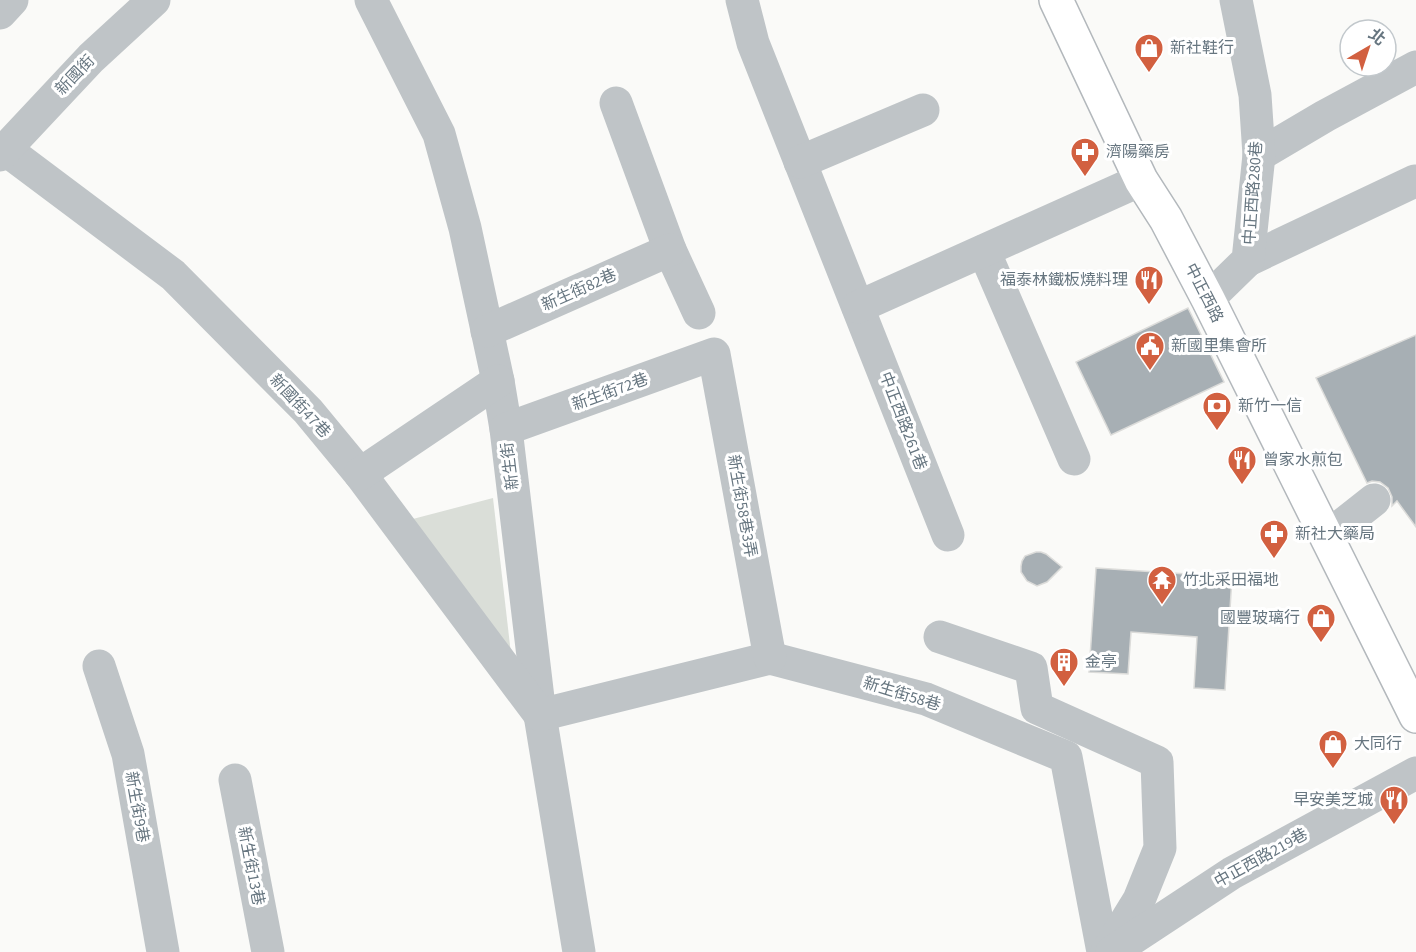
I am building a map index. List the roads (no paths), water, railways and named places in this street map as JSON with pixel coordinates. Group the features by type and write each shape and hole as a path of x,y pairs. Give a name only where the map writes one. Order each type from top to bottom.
{"main road":[{"name":"中正西路","path":"1056,0 1141,180 1166,219 1208,299 1416,716"}],"street":[{"path":"0,13 12,0"},
{"name":"新生街","path":"371,0 439,134 465,228 506,429 540,715 579,952"},
{"name":"中正西路261巷","path":"742,0 753,43 948,536"},
{"name":"中正西路280巷","path":"1208,299 1248,260 1259,155 1255,95 1236,0"},
{"name":"新國街","path":"3,152 142,4"},
{"path":"1259,155 1416,67"},
{"path":"616,103 670,250 699,313"},
{"path":"800,162 923,110"},
{"name":"新國街47巷","path":"3,152 173,275 308,411 360,474 540,715"},
{"path":"858,307 1141,180"},
{"path":"1248,260 1415,181"},
{"name":"新生街82巷","path":"487,331 670,250"},
{"path":"984,251 1074,459"},
{"name":"新生街72巷","path":"506,429 714,354"},
{"name":"新生街58巷3弄","path":"714,354 770,658"},
{"path":"360,474 498,381"},
{"path":"1327,537 1374,500"},
{"path":"940,637 1031,668 1036,708 1157,762 1160,848 1139,900 1105,952"},
{"name":"新生街58巷","path":"540,715 770,658 926,699 1066,757 1105,952"},
{"name":"新生街9巷","path":"99,666 128,754 162,952"},
{"name":"中正西路219巷","path":"1112,952 1232,873 1416,773"},
{"name":"新生街13巷","path":"235,780 268,952"}],"place":[{"name":"新社鞋行","path":"1149,74"},
{"name":"濟陽藥房","path":"1085,178"},
{"name":"福泰林鐵板燒料理","path":"1149,306"},
{"name":"新國里集會所","path":"1150,372"},
{"name":"新竹一信","path":"1217,432"},
{"name":"曾家水煎包","path":"1242,486"},
{"name":"新社大藥局","path":"1274,560"},
{"name":"竹北采田福地","path":"1162,606"},
{"name":"國豐玻璃行","path":"1321,644"},
{"name":"金亭","path":"1064,688"},
{"name":"大同行","path":"1333,770"},
{"name":"早安美芝城","path":"1394,826"}]}
